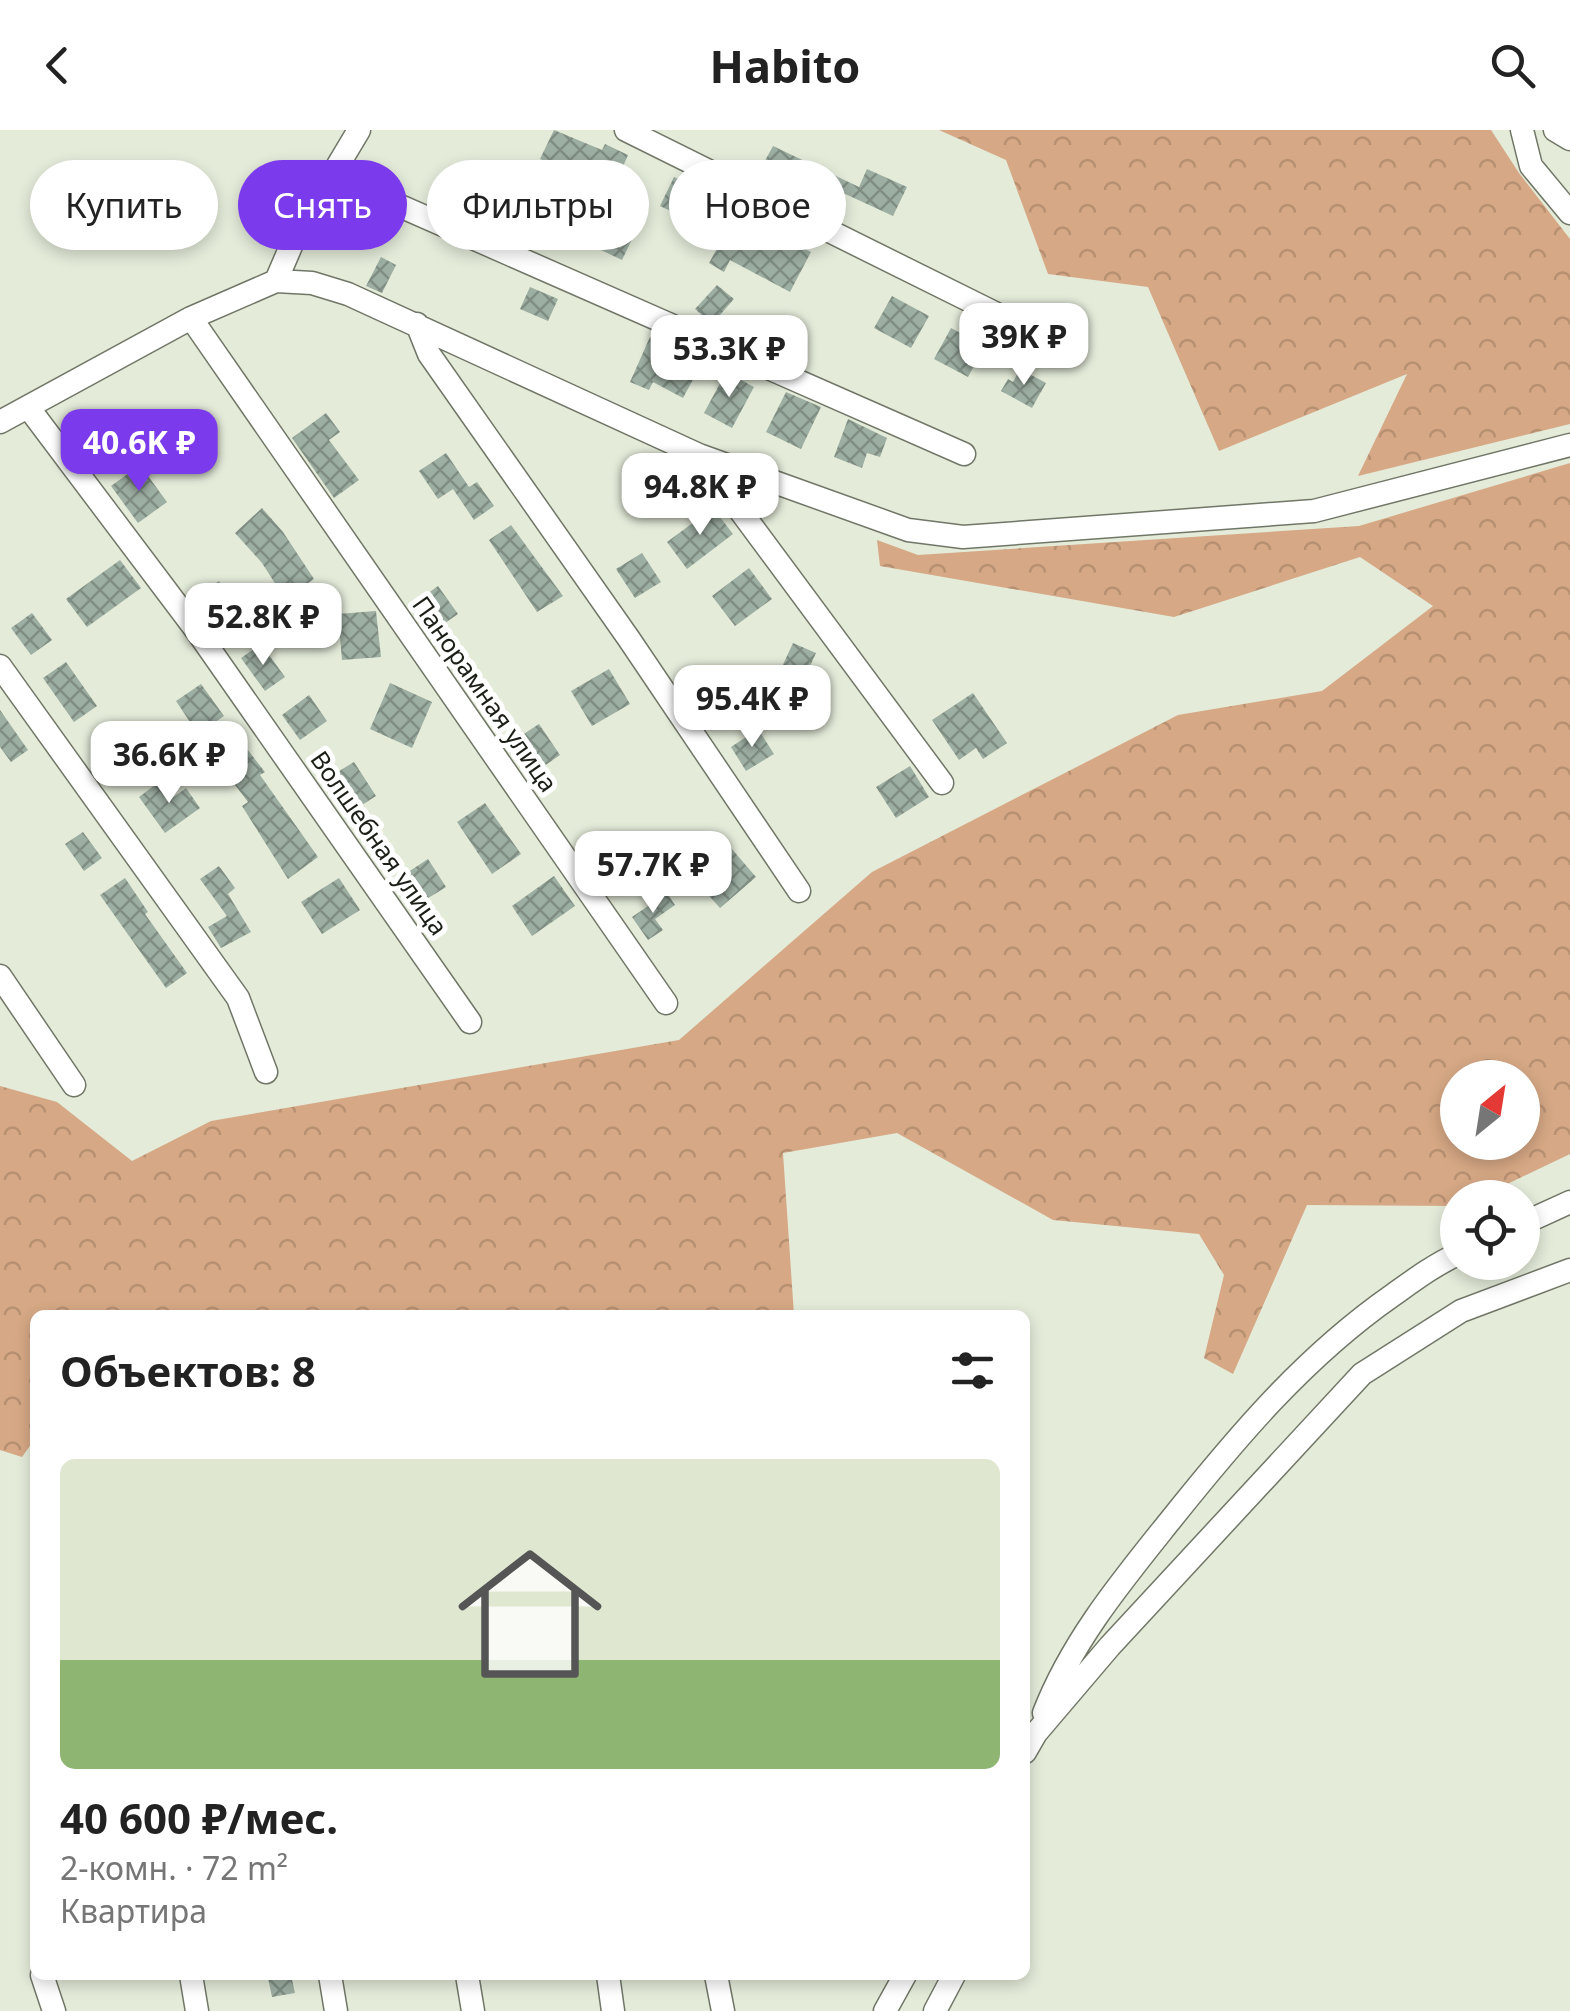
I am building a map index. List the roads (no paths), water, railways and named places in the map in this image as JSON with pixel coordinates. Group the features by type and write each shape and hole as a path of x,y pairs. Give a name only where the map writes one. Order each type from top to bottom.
{"street":[{"path":"343,160 359,130"},
{"path":"626,130 1053,342"},
{"path":"1522,130 1531,166 1570,214"},
{"path":"1554,130 1570,139"},
{"path":"407,209 964,454"},
{"path":"276,281 290,250"},
{"path":"0,422 191,318 276,281 312,283 348,294 699,455 908,530 964,537 1314,511 1570,444"},
{"name":"Панорамная улица","path":"191,318 666,1003"},
{"path":"417,324 428,354 629,638 799,891"},
{"name":"Волшебная улица","path":"28,407 199,634 470,1022"},
{"path":"699,455 942,783"},
{"path":"0,666 238,998 266,1072"},
{"path":"0,976 74,1085"},
{"path":"1540,1216 1570,1202"},
{"path":"1031,1742 1062,1673 1114,1591 1269,1401 1329,1343 1440,1266"},
{"path":"1031,1742 1136,1617 1362,1374 1461,1312 1570,1270"},
{"path":"44,1980 54,2011"},
{"path":"192,1980 197,2011"},
{"path":"331,1980 336,2011"},
{"path":"468,1980 473,2011"},
{"path":"609,1980 613,2011"},
{"path":"717,1980 723,2011"},
{"path":"886,2011 902,1980"},
{"path":"934,2011 951,1980"}]}
